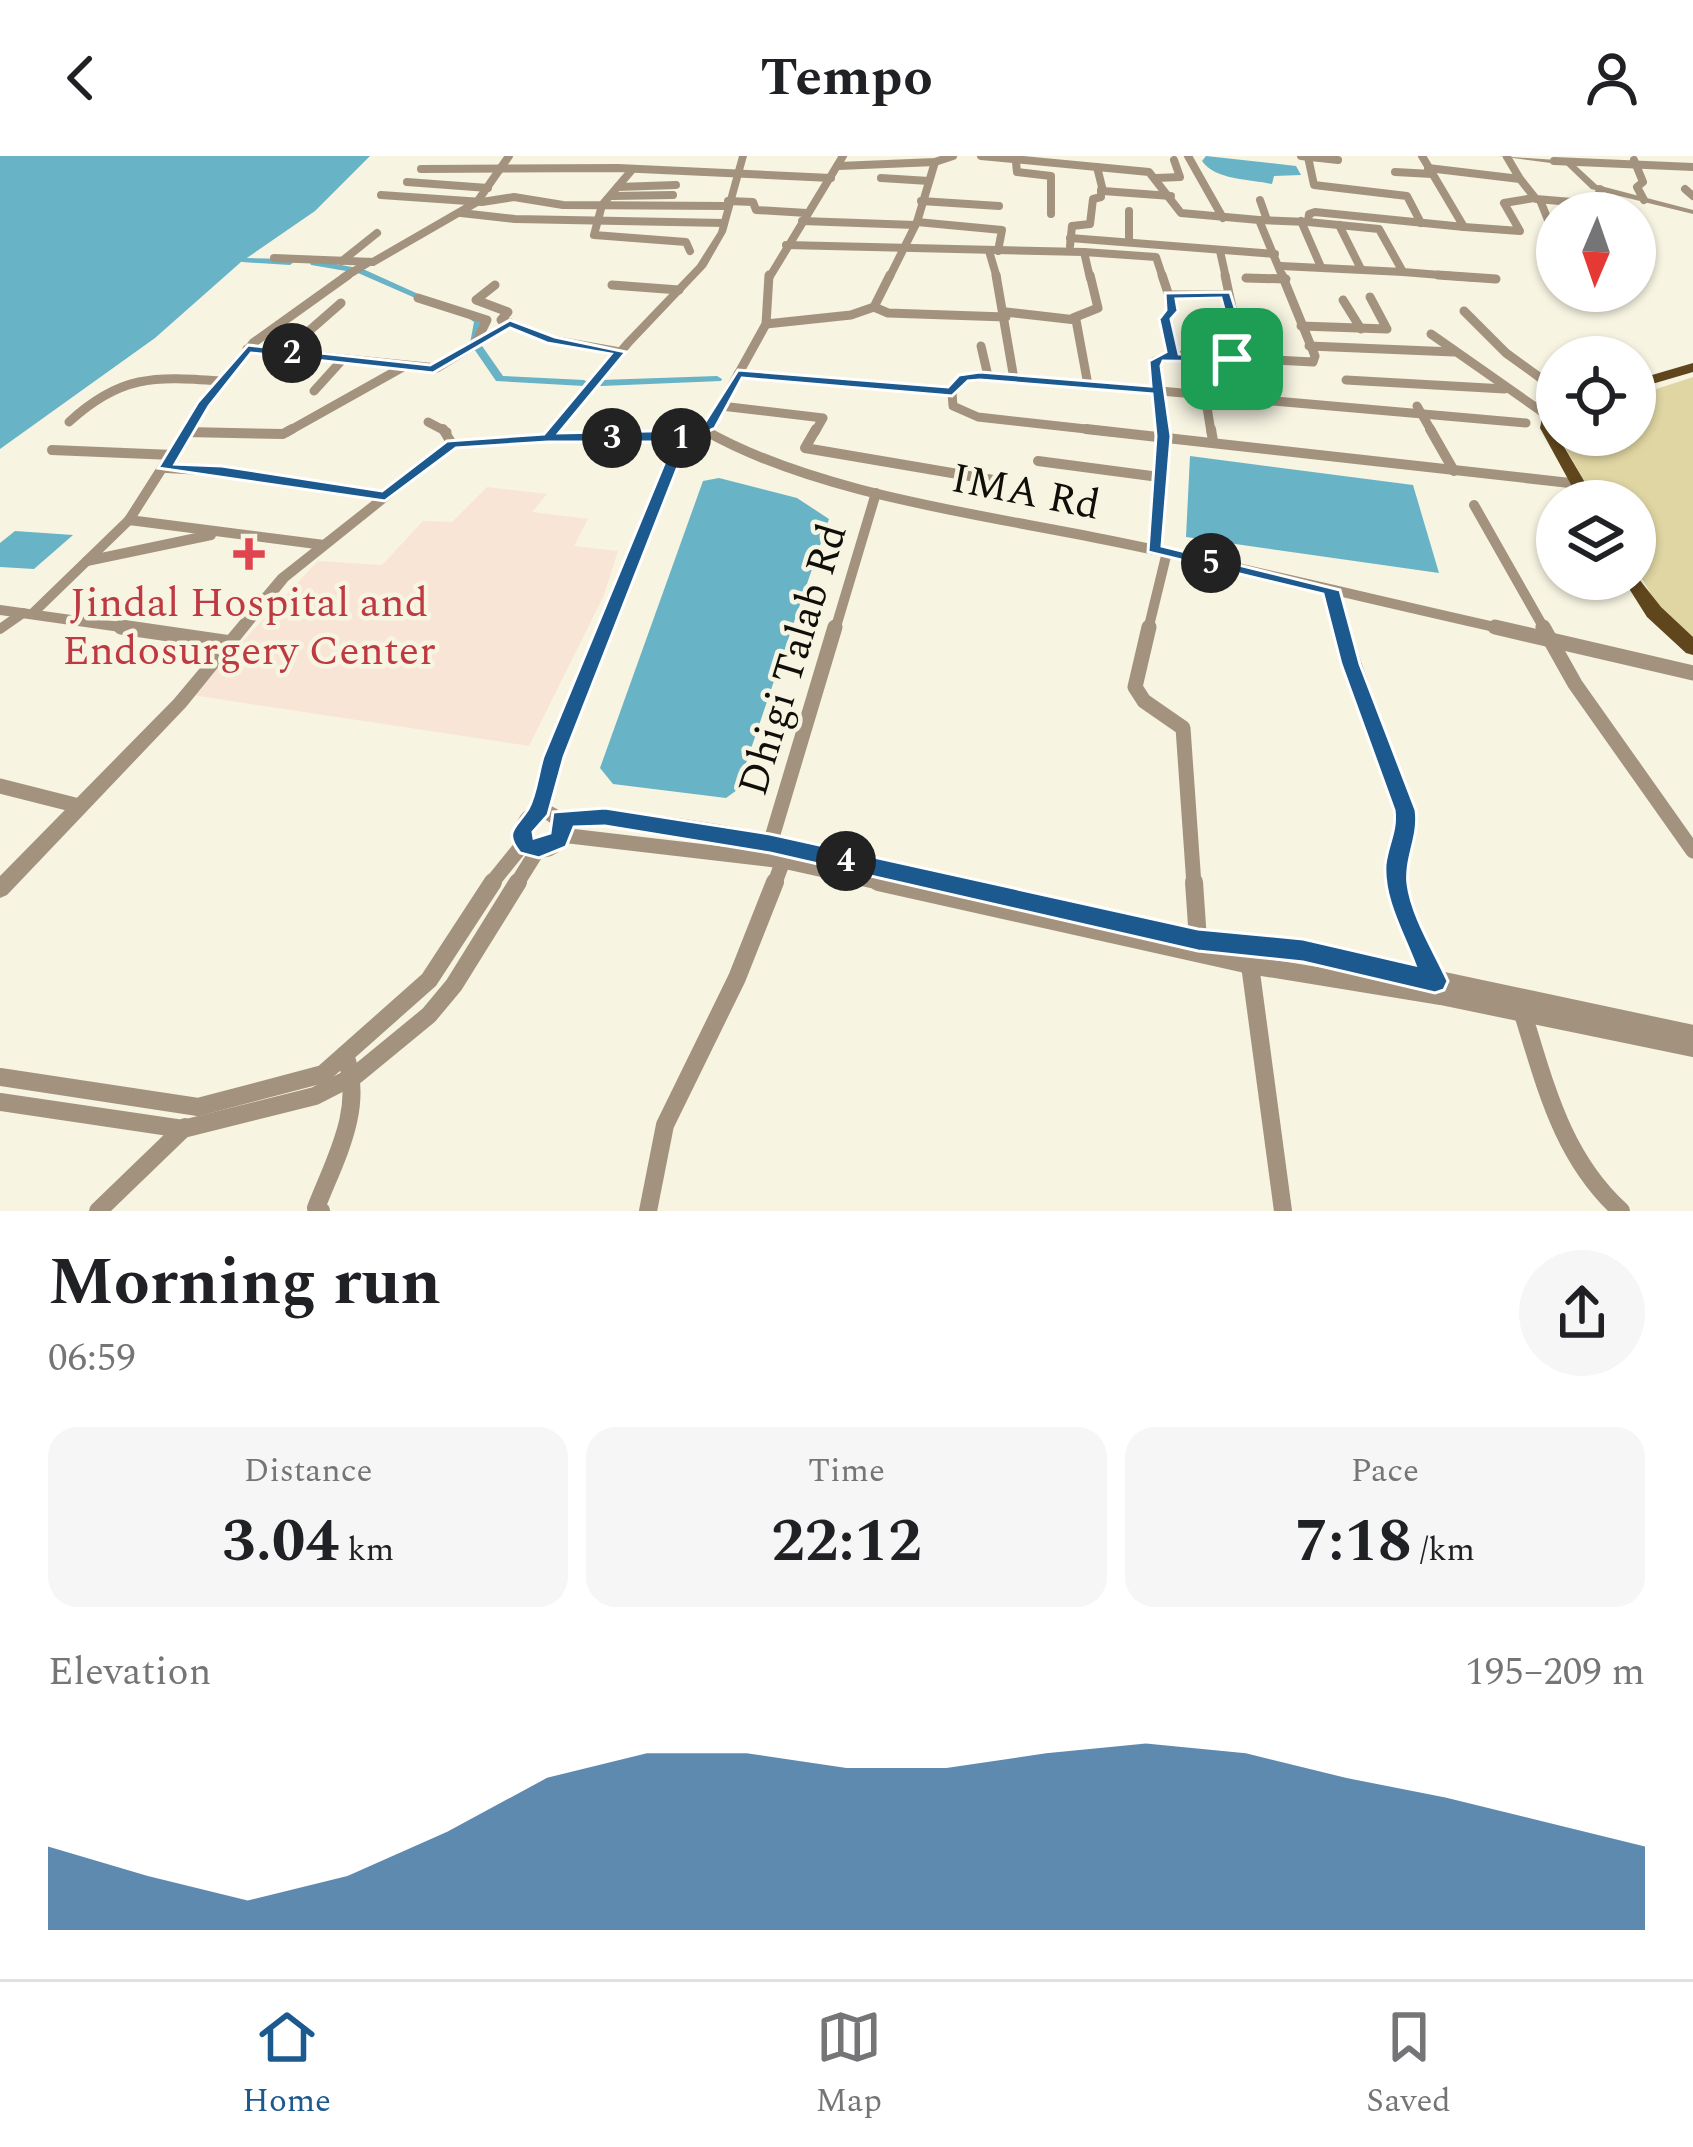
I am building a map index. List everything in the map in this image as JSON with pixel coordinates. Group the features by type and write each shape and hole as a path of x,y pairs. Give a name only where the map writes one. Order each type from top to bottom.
{"main road":[{"path":"1656,378 1693,367"},
{"path":"1646,600 1693,648"}],"street":[{"path":"0,629 27,613 128,520 220,381 248,349 307,300 469,207 509,156"},
{"path":"618,169 627,156"},
{"path":"548,438 620,352 701,267 724,223 743,156"},
{"path":"0,890 231,644 283,578 452,444 682,438 704,430 766,324 767,280 843,156"},
{"path":"839,166 953,156"},
{"path":"981,156 1143,171 1157,178 1180,213 1194,216 1379,229 1387,228 1390,220 1384,194"},
{"path":"1188,156 1231,232"},
{"path":"1338,160 1304,156 1316,186 1408,197 1421,223"},
{"path":"1422,156 1464,227"},
{"path":"1505,156 1693,166"},
{"path":"1505,156 1536,198"},
{"path":"1551,159 1571,165 1600,189 1612,192"},
{"path":"1022,160 1017,172 1051,176 1051,214"},
{"path":"1157,178 1180,177 1174,160"},
{"path":"1634,160 1643,182 1637,187 1640,192"},
{"path":"766,324 851,316 874,307 916,224 935,161"},
{"path":"1070,252 1072,226 1090,224 1093,199 1101,197 1097,167"},
{"path":"1400,183 1393,168 1520,179"},
{"path":"421,169 618,169 831,178"},
{"path":"631,170 602,206 596,236 686,242 690,251"},
{"path":"880,178 929,182"},
{"path":"407,182 488,188"},
{"path":"615,191 676,184"},
{"path":"1685,189 1693,196"},
{"path":"1101,190 1171,196"},
{"path":"615,191 673,195"},
{"path":"381,195 598,222 724,223"},
{"path":"397,205 469,207 514,197 602,206 753,202 756,210 805,217 1004,230 993,251 1014,379"},
{"path":"1304,222 1315,212 1520,231 1504,203 1536,199"},
{"path":"1198,940 1184,728 1174,717 1146,704 1135,687 1160,550 1163,436 1155,361 1173,355 1306,363 1315,359 1263,220 1260,200"},
{"path":"921,201 999,206"},
{"path":"1656,203 1693,212"},
{"path":"1129,211 1129,241"},
{"path":"1194,216 1194,228"},
{"path":"1304,222 1321,267"},
{"path":"1339,225 1361,269"},
{"path":"1379,229 1403,272"},
{"path":"342,261 377,233"},
{"path":"1070,238 1275,254"},
{"path":"787,245 1156,257 1172,311 1165,319 1173,355"},
{"path":"1220,250 1238,336 1226,341 1232,359"},
{"path":"874,307 888,314 1073,318 1098,308 1084,252"},
{"path":"274,258 369,262"},
{"path":"1281,266 1496,280"},
{"path":"1246,278 1286,279"},
{"path":"495,285 476,300 508,312 500,319 552,340 620,352"},
{"path":"612,285 679,290"},
{"path":"1169,295 1226,295"},
{"path":"1301,326 1387,329 1370,297"},
{"path":"418,298 488,320 474,346"},
{"path":"1343,300 1361,329"},
{"path":"285,352 341,304"},
{"path":"1464,311 1536,375"},
{"path":"1073,318 1088,385"},
{"path":"248,349 437,368 510,323"},
{"path":"1432,334 1505,389 1536,405"},
{"path":"981,346 988,376"},
{"path":"1310,346 1454,352"},
{"path":"314,391 343,359"},
{"path":"186,432 283,434 405,366"},
{"path":"738,374 952,392"},
{"path":"1526,423 988,376 964,378 952,392 953,406 967,415 1213,441 1536,485"},
{"path":"70,422 93,399 131,378 220,381"},
{"path":"1346,380 1505,389"},
{"path":"1205,394 1213,441"},
{"path":"721,406 823,418 805,448 999,481"},
{"path":"1420,411 1454,471"},
{"path":"428,422 447,430 452,444"},
{"name":"IMA Rd","path":"704,430 732,446 876,493 1160,550 1693,673"},
{"path":"532,845 522,829 537,815 547,773 682,438"},
{"path":"52,450 173,455"},
{"path":"1038,461 1159,477"},
{"path":"166,468 238,473 385,496"},
{"name":"Dhigi Talab Rd","path":"770,844 876,493"},
{"path":"1474,506 1575,684 1693,851"},
{"path":"128,520 324,544"},
{"path":"87,561 226,532"},
{"path":"1331,590 1351,664 1405,810 1407,826 1397,859 1396,888 1435,981"},
{"path":"0,610 231,644"},
{"path":"0,786 79,806"},
{"path":"537,815 551,813 561,827 783,861 1250,965 1693,1048"},
{"path":"0,1102 183,1130 315,1096 350,1065 429,1015 454,985 532,845 561,827 605,817 770,844 1198,940 1303,950 1693,1034"},
{"path":"649,1211 665,1125 737,978 783,861"},
{"path":"1250,965 1283,1211"},
{"path":"1523,1014 1579,1172 1621,1211"},
{"path":"0,1077 198,1107 350,1065"},
{"path":"321,1211 316,1208 349,1117 350,1065"},
{"path":"98,1211 183,1130 198,1107"}],"shaded area":[{"path":"1693,377 1693,643 1665,618 1654,600 1656,480 1584,480 1570,456 1656,456 1656,389"},
{"path":"487,487 547,494 532,512 588,519 574,546 618,551 604,595 529,746 192,695 318,561 382,565 423,521 452,522"}],"water":[{"path":"0,156 370,156 315,211 241,262 155,338 0,449"},
{"path":"1206,156 1296,166 1301,175 1274,176 1272,184 1233,178 1208,167 1202,161"},
{"path":"1190,456 1413,485 1439,573 1186,537"},
{"path":"719,478 797,498 829,519 737,790 726,798 613,784 600,768 703,481"},
{"path":"15,531 73,535 34,569 0,567 0,543"}],"waterway":[{"path":"245,260 290,262"},
{"path":"314,263 360,271 432,302"},
{"path":"466,313 479,321 475,343 500,379 584,383"},
{"path":"601,383 717,379"}],"place":[{"name":"Jindal Hospital and Endosurgery Center","path":"249,554"}],"route":[{"path":"1232,359 1159,357 1155,361 1158,390 980,376 964,378 952,392 738,374 710,425 699,433 682,438 548,438 620,352 552,340 510,323 433,369 248,349 203,405 166,468 222,471 385,496 452,444 682,438 553,757 537,815 522,829 521,838 528,846 539,848 558,840 564,829 561,819 605,817 770,844 1198,940 1303,950 1435,981 1396,888 1397,859 1407,826 1405,810 1351,664 1331,590 1154,549 1163,436 1155,361 1159,357 1173,355 1165,319 1173,308 1169,295 1226,295 1238,336 1226,341 1232,359"}]}
